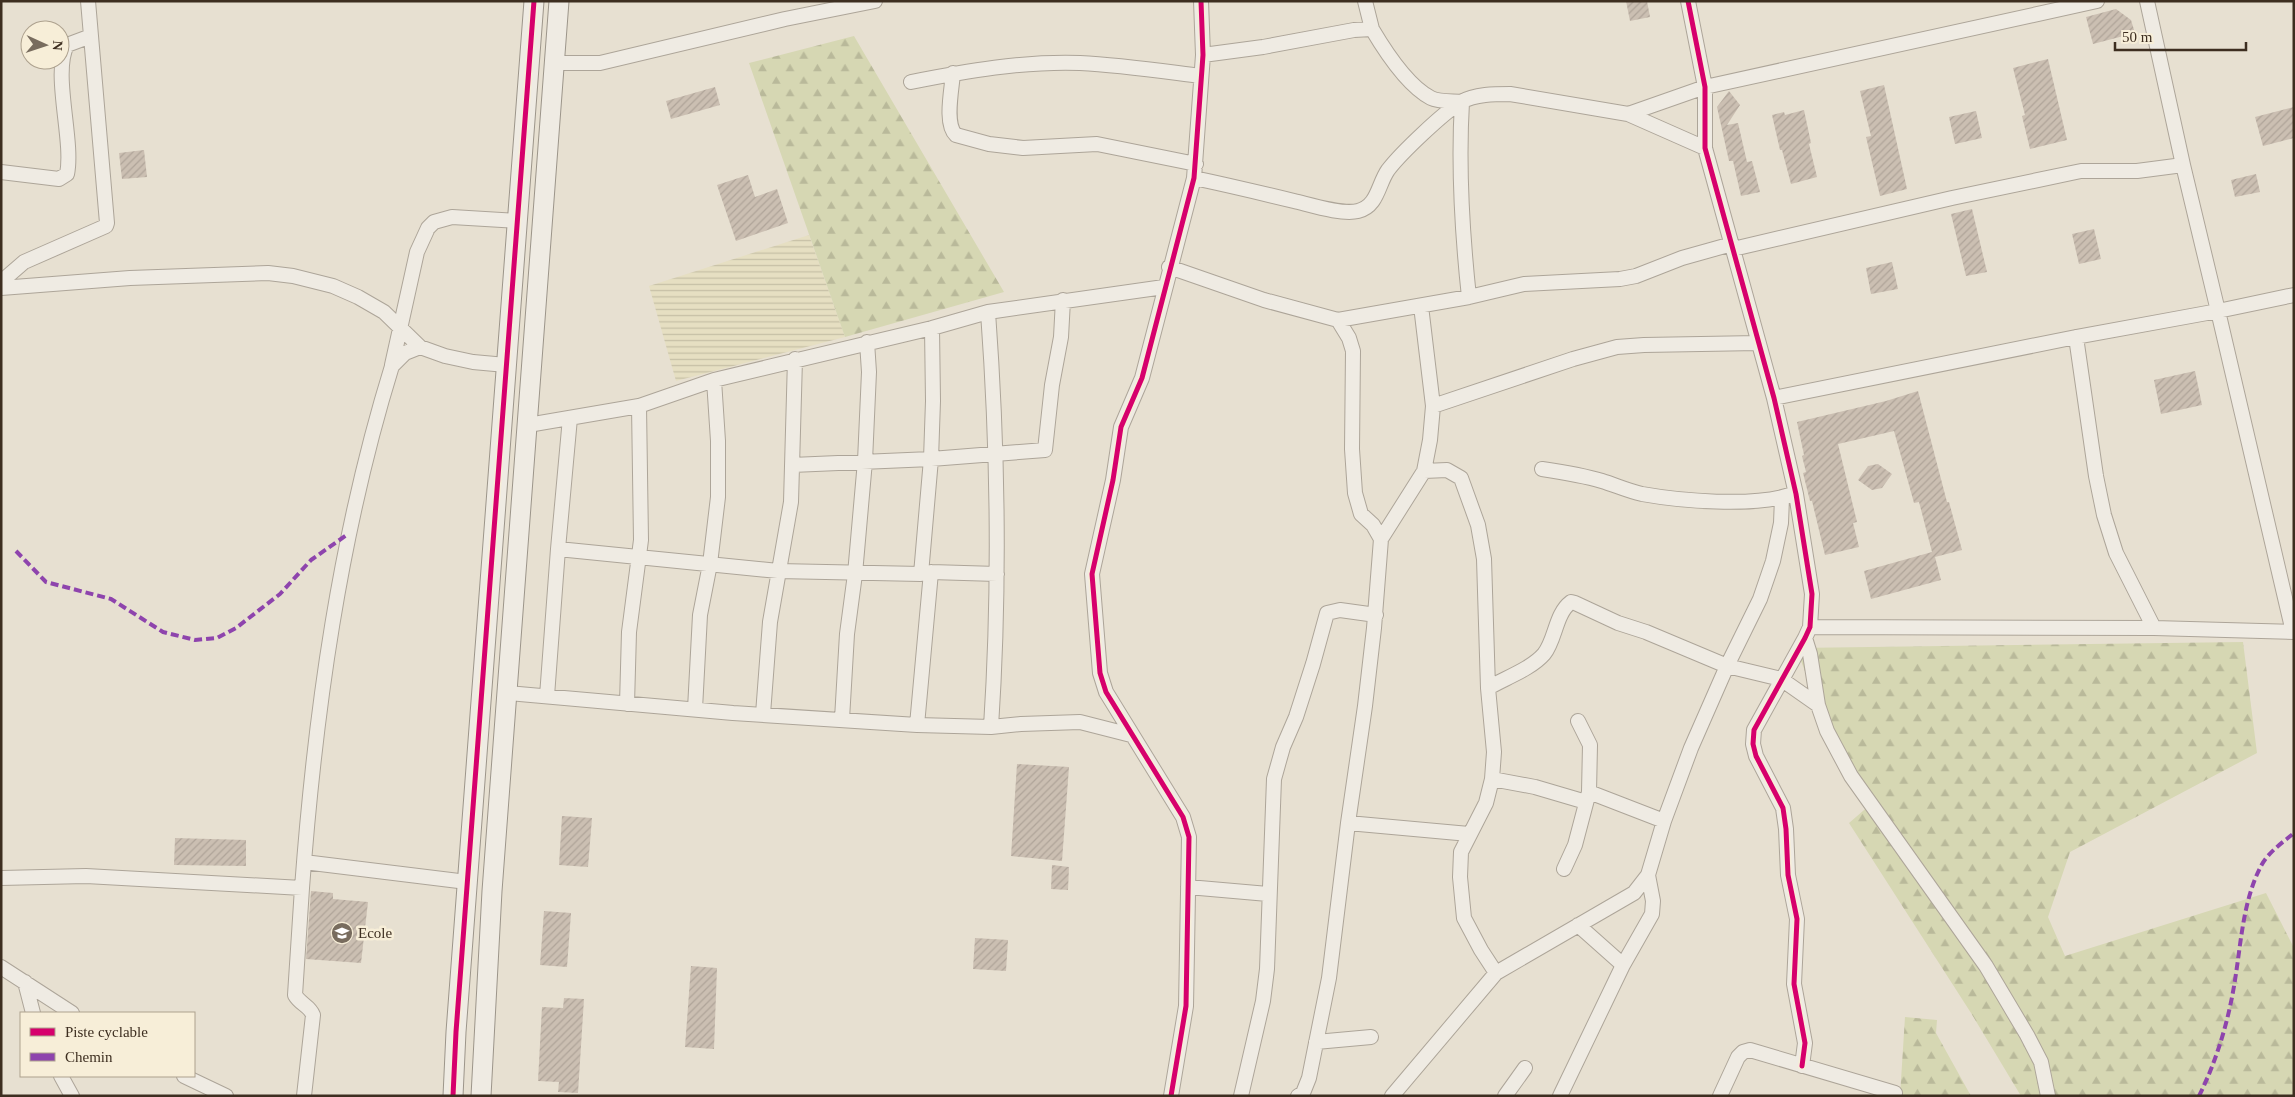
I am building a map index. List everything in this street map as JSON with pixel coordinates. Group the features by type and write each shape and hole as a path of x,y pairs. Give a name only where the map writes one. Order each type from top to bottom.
{"street":[{"path":"1,282 24,262 106,226 107,223 88,1"},
{"path":"453,1096 467,882 534,1"},
{"path":"481,1096 490,910 528,425 558,1"},
{"path":"554,63 600,63 785,19 874,1"},
{"path":"1171,1096 1186,1006 1189,837 1187,826 1106,692 1100,673 1092,574 1113,480 1121,426 1142,378 1195,171 1203,55 1202,1"},
{"path":"1365,1 1372,29 1396,66 1432,98 1462,102 1490,94 1510,94 1628,114 1705,148"},
{"path":"1688,1 1706,87 1705,148 1774,398 1789,496 1812,594 1808,632 1818,705 1827,731 1851,776 1986,966 2028,1035 2041,1062 2048,1096"},
{"path":"1628,114 1706,87 2097,1"},
{"path":"1808,632 2154,628 2293,632 2183,165 2147,1"},
{"path":"1203,55 1262,47 1354,30 1372,29"},
{"path":"1,172 59,179 67,174 62,72 64,50 67,45 91,36"},
{"path":"911,82 953,74 1038,64 1080,63 1201,76"},
{"path":"953,74 949,121 952,132 956,135 989,144 1023,148 1097,144 1319,206 1350,212 1360,211 1373,202 1387,171 1404,152 1462,102"},
{"path":"1462,102 1460,171 1462,226 1469,297"},
{"path":"1169,267 1264,300 1338,320 1469,297 1524,284 1620,279 1636,276 1682,258 1732,246 2081,171 2137,171 2183,165"},
{"path":"304,1096 312,1015 309,1008 298,1001 295,995 309,802 324,686 348,534 362,476 392,366 417,252 428,228 434,222 452,217 517,221"},
{"path":"1,288 130,278 268,273 293,276 333,286 384,312 420,347 445,356 473,362 506,365"},
{"path":"528,425 639,406 714,380 795,359 932,328 988,312 1164,287"},
{"path":"1774,398 2294,295"},
{"path":"792,465 1042,452 1046,448 1052,385 1061,337 1063,300"},
{"path":"1298,1096 1307,1086 1328,978 1376,615 1382,538 1424,471 1430,440 1433,406 1421,306"},
{"path":"988,312 993,374 997,574 991,727"},
{"path":"1338,320 1349,338 1353,351 1352,449 1355,493 1361,514 1373,525 1382,538"},
{"path":"916,725 926,573 933,401 932,328"},
{"path":"2076,337 2096,476 2104,515 2116,553 2154,628"},
{"path":"842,718 846,634 855,574 865,461 869,372 867,342"},
{"path":"1433,406 1573,359 1617,347 1644,344 1758,343"},
{"path":"392,366 405,352 420,347"},
{"path":"763,714 770,622 791,502 795,359"},
{"path":"695,708 700,615 710,564 718,497 718,441 714,380"},
{"path":"627,704 629,632 633,589 640,558 641,443 639,406"},
{"path":"547,696 570,418"},
{"path":"1542,469 1574,474 1640,493 1659,496 1731,501 1789,496"},
{"path":"1424,471 1447,470 1461,478 1478,525 1484,559 1488,688 1494,752 1492,779 1486,803 1461,852 1460,877 1464,918 1480,950 1496,973"},
{"path":"1392,1096 1496,973 1634,893 1648,875 1664,822 1691,748 1727,666 1760,599 1773,561 1789,496"},
{"path":"558,550 778,571 855,574 997,574"},
{"path":"1488,688 1537,661 1545,653 1564,609 1571,602 1590,608 1618,623 1646,632 1727,666 1781,680 1818,705"},
{"path":"1241,1096 1263,1001 1269,940 1268,894 1274,778 1283,747 1296,717 1314,664 1322,623 1326,613 1332,611 1376,615"},
{"path":"1802,1066 1805,1043 1794,984 1797,919 1788,875 1783,808 1756,756 1753,744 1754,730 1808,632"},
{"path":"507,693 627,704 842,718 916,725 991,727 1080,722 1131,735"},
{"path":"1564,869 1575,845 1588,797 1590,745 1578,721"},
{"path":"1492,779 1588,797 1664,822"},
{"path":"1348,823 1469,834"},
{"path":"304,862 467,882"},
{"path":"1560,1096 1623,965 1652,914 1653,901 1648,875"},
{"path":"1,878 86,876 302,888"},
{"path":"1188,887 1268,894"},
{"path":"1578,925 1623,965"},
{"path":"1,967 70,1012"},
{"path":"25,982 34,1012"},
{"path":"1316,1042 1371,1037"},
{"path":"1720,1096 1738,1056 1750,1050 1894,1093"},
{"path":"1505,1096 1525,1068"},
{"path":"62,1077 72,1096"},
{"path":"186,1077 226,1096"}],"shaded area":[{"path":"809,235 845,337 676,381 649,286"}],"green space":[{"path":"854,36 1004,292 845,337 749,63"},
{"path":"2243,642 2257,753 2070,852 2048,917 2065,956 2266,893 2294,948 2294,1096 2021,1096 1971,1013 1849,823 1871,804 1818,705 1796,648"},
{"path":"1905,1017 1937,1020 1936,1033 1971,1096 1900,1096"}],"building":[{"path":"1626,1 1647,1 1650,17 1630,21"},
{"path":"2116,9 2131,20 2135,33 2093,44 2086,17"},
{"path":"2048,59 2067,140 2030,149 2022,116 2025,115 2013,68"},
{"path":"1884,85 1907,189 1880,196 1866,137 1871,136 1860,91"},
{"path":"715,87 720,105 671,119 666,101"},
{"path":"1729,91 1740,105 1727,125 1738,123 1747,162 1752,161 1760,192 1741,196 1733,161 1729,161 1717,107"},
{"path":"2294,107 2294,138 2263,146 2255,117"},
{"path":"1804,110 1811,143 1809,144 1817,177 1791,184 1782,150 1780,150 1772,115 1784,112 1785,115"},
{"path":"1976,111 1982,138 1955,144 1949,117"},
{"path":"144,150 147,177 122,179 119,153"},
{"path":"2256,174 2260,192 2235,197 2231,180"},
{"path":"748,175 755,197 777,189 788,223 736,241 717,185"},
{"path":"1972,209 1987,272 1966,276 1951,214"},
{"path":"2094,229 2101,259 2079,264 2072,234"},
{"path":"1892,262 1898,289 1871,294 1866,268"},
{"path":"2195,371 2202,405 2161,414 2154,380"},
{"path":"1918,391 1947,502 1949,502 1962,550 1935,557 1941,580 1871,599 1864,571 1932,552 1919,502 1914,503 1894,431 1838,444 1857,522 1853,523 1859,547 1825,555 1803,473 1806,472 1802,456 1804,455 1797,422 1886,401"},
{"path":"1878,464 1892,474 1882,488 1872,490 1858,480 1868,466"},
{"path":"1017,764 1069,767 1062,861 1011,856"},
{"path":"562,816 592,818 588,867 559,865"},
{"path":"175,838 246,840 246,866 174,865"},
{"path":"1052,865 1069,867 1068,890 1051,889"},
{"path":"311,891 333,893 333,899 368,902 361,963 306,959"},
{"path":"544,911 571,913 567,967 540,965"},
{"path":"975,938 1008,940 1006,971 973,969"},
{"path":"691,966 717,968 714,1049 685,1047"},
{"path":"564,998 584,999 578,1093 558,1092 559,1082 538,1081 542,1007 563,1008"}],"marked path":[{"path":"16,551 46,582 111,599 163,632 195,640 217,638 236,628 280,594 311,560 348,534"},
{"path":"2199,1096 2217,1054 2226,1024 2246,909 2254,881 2267,858 2294,833"}],"cycle path":[{"path":"453,1096 456,1032 534,1"},
{"path":"1171,1096 1186,1006 1189,837 1183,817 1106,692 1100,673 1092,574 1113,480 1121,427 1142,378 1194,178 1203,55 1201,1"},
{"path":"1688,1 1705,87 1705,148 1774,398 1796,494 1812,594 1810,627 1754,730 1753,744 1756,756 1783,808 1788,875 1797,919 1794,984 1805,1043 1802,1066"}],"place":[{"name":"Ecole","path":"342,933"}]}
